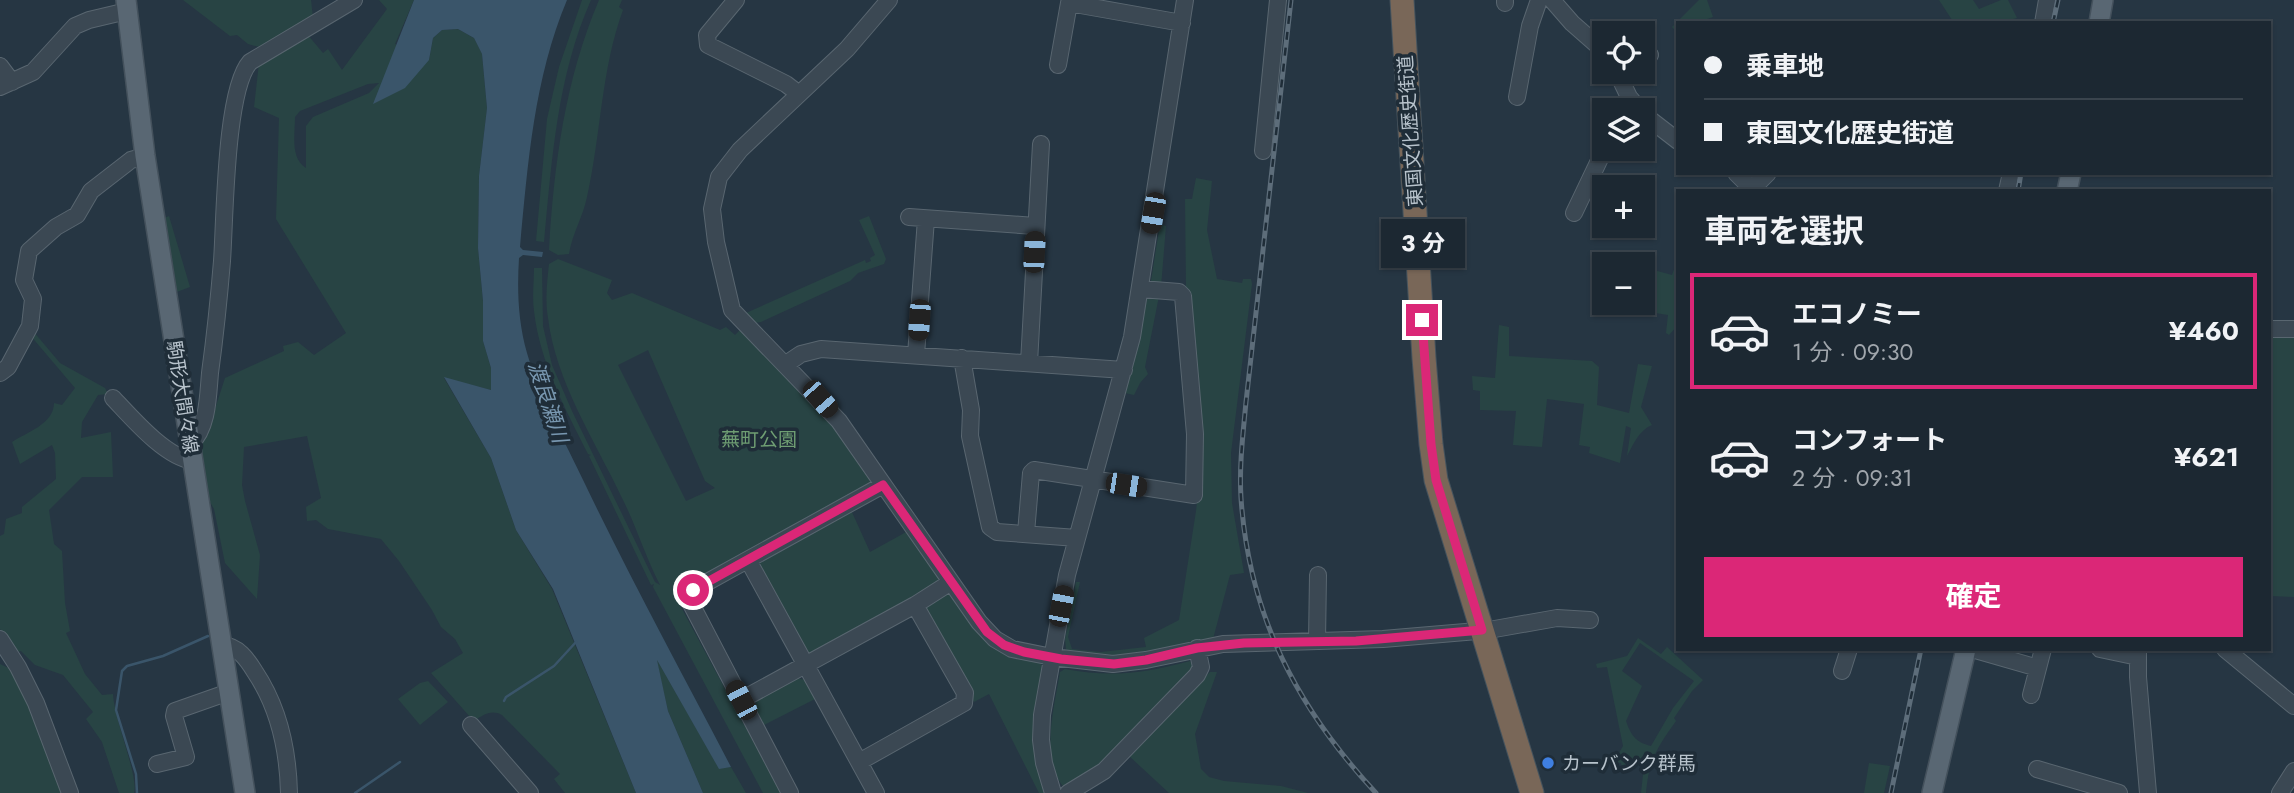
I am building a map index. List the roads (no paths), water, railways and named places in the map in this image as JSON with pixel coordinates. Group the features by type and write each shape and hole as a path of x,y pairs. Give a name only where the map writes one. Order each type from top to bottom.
{"highway":[{"name":"東国文化歴史街道","path":"1402,0 1431,444 1436,480 1532,793"}],"main road":[{"path":"2099,21 2103,0"},
{"name":"駒形大間々線","path":"127,5 145,156 245,793"},
{"path":"1932,793 1966,651"}],"street":[{"path":"113,398 151,436 180,458 192,452 207,398 219,295 232,130 245,68 250,62 354,0"},
{"path":"736,0 707,35 708,45 786,84 799,94"},
{"path":"889,0 852,44 725,166 714,190 712,209 716,242 732,310 839,421 987,632 1012,649 1114,664 1146,660 1197,648 1269,642 1383,639 1482,630 1562,617 1590,620"},
{"path":"1053,793 1044,762 1042,715 1064,591 1124,370 1141,289 1185,0"},
{"path":"1263,152 1278,0"},
{"path":"1517,97 1530,26 1539,0"},
{"path":"1552,0 1592,41"},
{"path":"2043,21 2047,0"},
{"path":"1058,65 1069,3 1182,23"},
{"path":"0,66 6,85 37,69 75,26 127,5"},
{"path":"1655,122 1676,139"},
{"path":"1029,363 1041,144"},
{"path":"0,373 8,367 30,326 33,299 24,280 29,250 56,227 77,215 91,191 131,160 145,156"},
{"path":"1574,213 1599,161"},
{"path":"1738,175 1752,189"},
{"path":"1754,189 1766,175"},
{"path":"916,355 918,218 1035,226"},
{"path":"1026,533 1031,473 1034,470 1194,495 1195,434 1182,296 1179,292 1141,289"},
{"path":"2271,329 2294,329"},
{"path":"786,364 801,354 821,349 1124,370"},
{"path":"962,358 971,410 970,436 992,531 1077,538"},
{"path":"790,793 688,598 693,590 883,485"},
{"path":"748,560 876,793"},
{"path":"1317,641 1318,575"},
{"path":"741,700 915,605 951,582"},
{"path":"859,762 964,703 965,693 915,605"},
{"path":"0,639 36,703 69,793"},
{"path":"222,645 235,648 242,654 272,700 285,747 289,793"},
{"path":"1068,793 1104,771 1197,675 1201,667 1197,648"},
{"path":"1842,671 1848,651"},
{"path":"1979,651 2038,668"},
{"path":"2031,695 2042,651"},
{"path":"2119,651 2138,653 2148,793"},
{"path":"2227,651 2294,706"},
{"path":"157,764 186,757 174,716 176,711 229,692"},
{"path":"471,725 530,793"},
{"path":"2037,769 2119,793"},
{"path":"2280,793 2294,771"}],"water":[{"path":"414,0 567,0 547,60 534,121 520,247 523,250 543,252 542,257 523,255 519,258 518,294 522,330 532,370 553,420 731,767 719,769 657,660 668,711 703,793 636,793 553,589 516,530 491,458 444,377 491,390 491,368 483,341 483,301 478,248 479,176 487,108 482,54 474,38 458,29 442,30 433,38 429,60 405,88 373,104"}],"waterway":[{"path":"137,793 136,774 116,710 122,671 127,666 163,656 208,636"},
{"path":"504,701 506,697 554,666 576,642"},
{"path":"355,793 400,762"}],"railway":[{"path":"1291,0 1246,402 1241,498 1254,582 1266,621 1282,658 1323,728 1376,793"},
{"path":"2053,21 2058,0"},
{"path":"2018,189 2021,175"},
{"path":"1891,793 1921,651"}],"place":[{"name":"カーバンク群馬","path":"1548,763"}],"water label":[{"name":"渡良瀬川","path":"548,402"}],"park label":[{"name":"蕪町公園","path":"759,439"}]}
